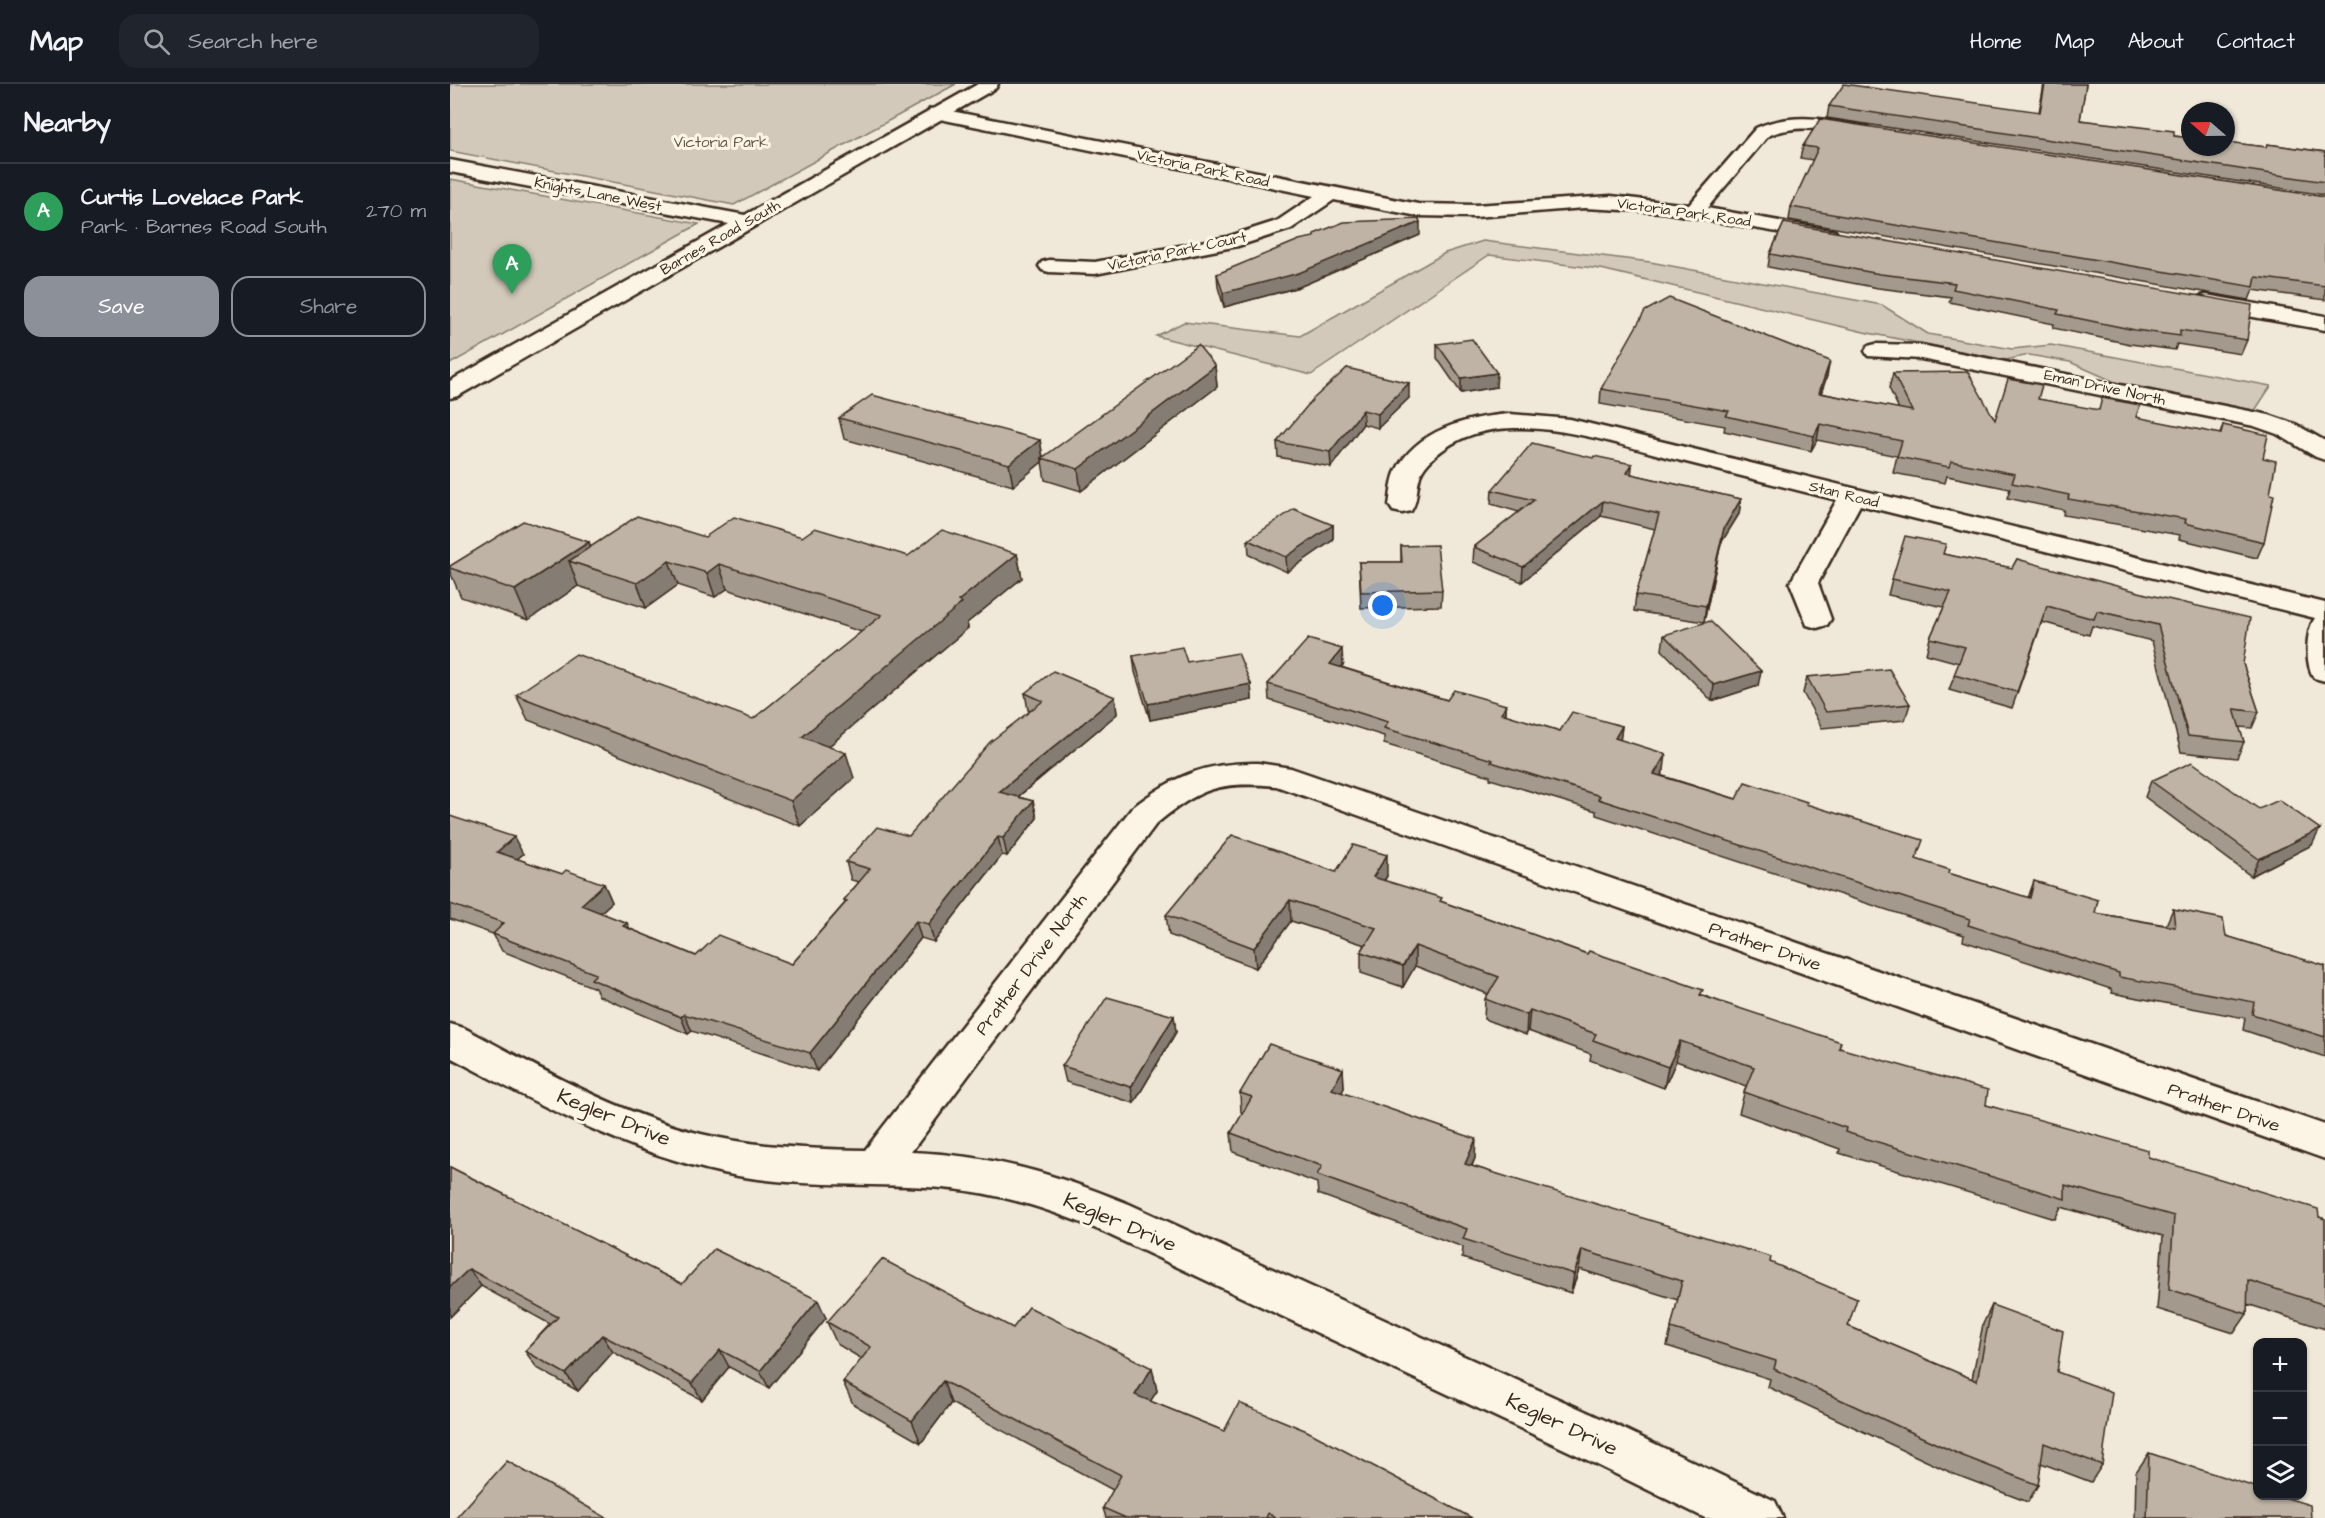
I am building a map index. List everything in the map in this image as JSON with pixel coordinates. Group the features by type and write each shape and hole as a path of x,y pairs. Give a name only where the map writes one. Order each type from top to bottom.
{"street":[{"name":"Barnes Road South","path":"450,391 990,84"},
{"name":"Victoria Park Road","path":"936,113 1418,210 1512,210 1593,202 1640,204 1694,211 1846,238"},
{"path":"1694,211 1762,132 1771,127 1798,123 1821,124 1880,133"},
{"name":"Knights Lane West","path":"450,166 746,221"},
{"name":"Victoria Park Court","path":"1049,266 1095,268 1231,242 1284,225 1330,194"},
{"path":"2185,298 2325,323"},
{"name":"Eman Drive North","path":"1876,351 1921,352 2234,414 2286,429 2325,452"},
{"name":"Stan Road","path":"1402,505 1407,473 1426,450 1450,434 1476,424 1538,421 1570,426 2325,612"},
{"path":"1817,619 1804,583 1852,496"},
{"path":"2325,624 2323,645 2325,672"},
{"name":"Prather Drive","path":"1202,778 1240,772 1280,776 2325,1142"},
{"name":"Prather Drive North","path":"876,1167 1144,816 1170,794 1202,778"},
{"name":"Kegler Drive","path":"450,1039 557,1094 631,1128 676,1143 737,1158 791,1166 946,1171 1039,1188 1114,1217 1582,1433 1758,1518"}],"green space":[{"name":"Victoria Park","path":"450,84 956,84 734,205 450,151"},
{"path":"450,179 699,224 450,364"},
{"path":"1483,241 1650,262 1882,305 1928,334 2012,349 2051,345 2271,386 2254,412 2124,386 2070,362 2029,355 2006,360 1868,333 1601,269 1489,255 1311,375 1156,336 1184,322 1300,336 1445,253"}],"building":[{"path":"1844,84 2040,112 2045,84 2086,84 2080,120 2174,131 2174,136 2181,137 2181,156 2235,156 2235,143 2266,147 2267,144 2325,152 2325,182 1829,106"},
{"path":"1820,119 2325,197 2325,286 2256,277 2254,287 1791,207 1818,148 1803,146"},
{"path":"1419,219 1420,222 1299,273 1223,293 1217,274 1299,240 1314,237 1314,234 1344,222"},
{"path":"1784,223 2252,305 2247,340 2180,330 2180,336 2135,330 2057,314 2059,310 1953,289 1955,283 1880,274 1770,254"},
{"path":"1669,298 1830,361 1819,393 1912,411 1893,373 1968,372 1995,420 2008,379 2042,385 2038,399 2099,410 2102,398 2140,405 2136,417 2221,434 2223,425 2268,435 2263,458 2276,461 2270,494 2274,495 2264,542 2185,523 2186,519 2068,499 2069,495 2012,483 2015,474 1951,461 1949,467 1897,457 1902,441 1820,424 1814,436 1726,416 1729,411 1601,389 1645,311"},
{"path":"1472,339 1497,373 1461,378 1437,344"},
{"path":"1198,345 1215,366 1078,469 1042,458"},
{"path":"1347,368 1409,383 1378,414 1363,410 1330,452 1277,442 1313,399"},
{"path":"872,395 1040,440 1009,464 839,418"},
{"path":"1532,443 1593,458 1594,456 1632,464 1627,473 1741,499 1724,528 1706,606 1636,595 1659,514 1603,501 1523,567 1474,547 1534,500 1492,490"},
{"path":"1294,509 1333,525 1286,557 1248,540"},
{"path":"637,516 705,537 734,517 802,537 815,528 908,556 942,530 1017,554 958,601 962,603 802,737 846,753 791,801 516,695 576,654 753,719 882,615 719,564 707,573 669,561 637,583 569,561"},
{"path":"523,521 589,542 515,590 450,568 450,566"},
{"path":"1905,536 1946,544 1943,554 2012,568 2017,559 2150,595 2250,618 2243,664 2259,712 2234,709 2244,742 2188,736 2158,625 2097,611 2094,619 2047,606 2017,692 1954,675 1965,647 1930,638 1951,592 1892,579"},
{"path":"1437,545 1442,590 1361,592 1359,562 1402,562 1401,546"},
{"path":"1710,621 1761,671 1714,685 1664,635"},
{"path":"1308,639 1342,649 1330,664 1447,700 1454,690 1506,705 1501,713 1560,731 1572,712 1622,726 1615,738 1666,754 1654,774 1736,799 1745,782 1807,802 1806,804 1923,840 1916,859 1950,870 1948,873 2030,898 2034,881 2098,900 2095,913 2175,927 2173,909 2223,919 2226,936 2325,966 2325,1037 2252,1014 2254,1002 2119,977 2119,973 1968,925 1970,919 1598,799 1600,796 1491,762 1493,760 1384,728 1388,722 1268,684"},
{"path":"1182,647 1187,662 1238,653 1251,684 1148,704 1133,656"},
{"path":"1889,669 1910,704 1826,712 1807,677"},
{"path":"1053,671 1115,697 999,792 1033,801 1003,838 998,837 929,924 916,921 810,1053 684,1014 681,1017 591,979 596,974 493,934 504,923 450,904 450,816 514,837 497,852 562,874 566,870 604,884 581,905 627,923 623,926 696,956 718,935 792,964 847,901 844,900 870,869 846,862 877,827 909,836 990,742 1043,701 1025,693"},
{"path":"2192,762 2259,809 2279,800 2320,829 2259,859 2151,781"},
{"path":"1232,835 1336,872 1353,845 1387,855 1373,877 1442,898 1440,901 1587,954 1589,951 1703,990 1700,995 1841,1042 1839,1048 1988,1090 1986,1105 2148,1150 2148,1157 2318,1209 2319,1217 2325,1219 2325,1305 2248,1280 2247,1314 2169,1289 2174,1216 2065,1185 2065,1199 1845,1132 1846,1128 1744,1092 1754,1067 1680,1041 1668,1067 1593,1040 1596,1034 1530,1010 1527,1015 1485,999 1499,977 1415,946 1403,966 1361,952 1376,928 1290,900 1254,948 1166,915"},
{"path":"1107,997 1174,1016 1131,1087 1062,1066"},
{"path":"1269,1044 1343,1069 1332,1089 1476,1139 1465,1164 1771,1257 1770,1262 1857,1299 1848,1326 1977,1381 1992,1305 2063,1331 2057,1372 2112,1392 2102,1465 2044,1443 2038,1485 1963,1456 1774,1369 1776,1361 1671,1328 1682,1281 1582,1250 1574,1274 1463,1239 1467,1229 1317,1175 1322,1166 1231,1133 1252,1097 1240,1093"},
{"path":"450,1167 682,1284 714,1249 818,1300 760,1371 720,1350 692,1383 602,1335 566,1374 525,1351 558,1317 469,1269 450,1287"},
{"path":"882,1259 1013,1328 1029,1307 1152,1368 1135,1395 1224,1431 1239,1403 1307,1431 1472,1518 1277,1518 1268,1513 1266,1518 1126,1518 1103,1508 1121,1475 943,1381 912,1421 843,1382 871,1347 827,1322"},
{"path":"2149,1453 2253,1486 2253,1500 2293,1500 2310,1505 2311,1518 2147,1518"},
{"path":"507,1461 607,1518 456,1518"}],"place":[{"name":"Curtis Lovelace Park","path":"512,294"}]}
